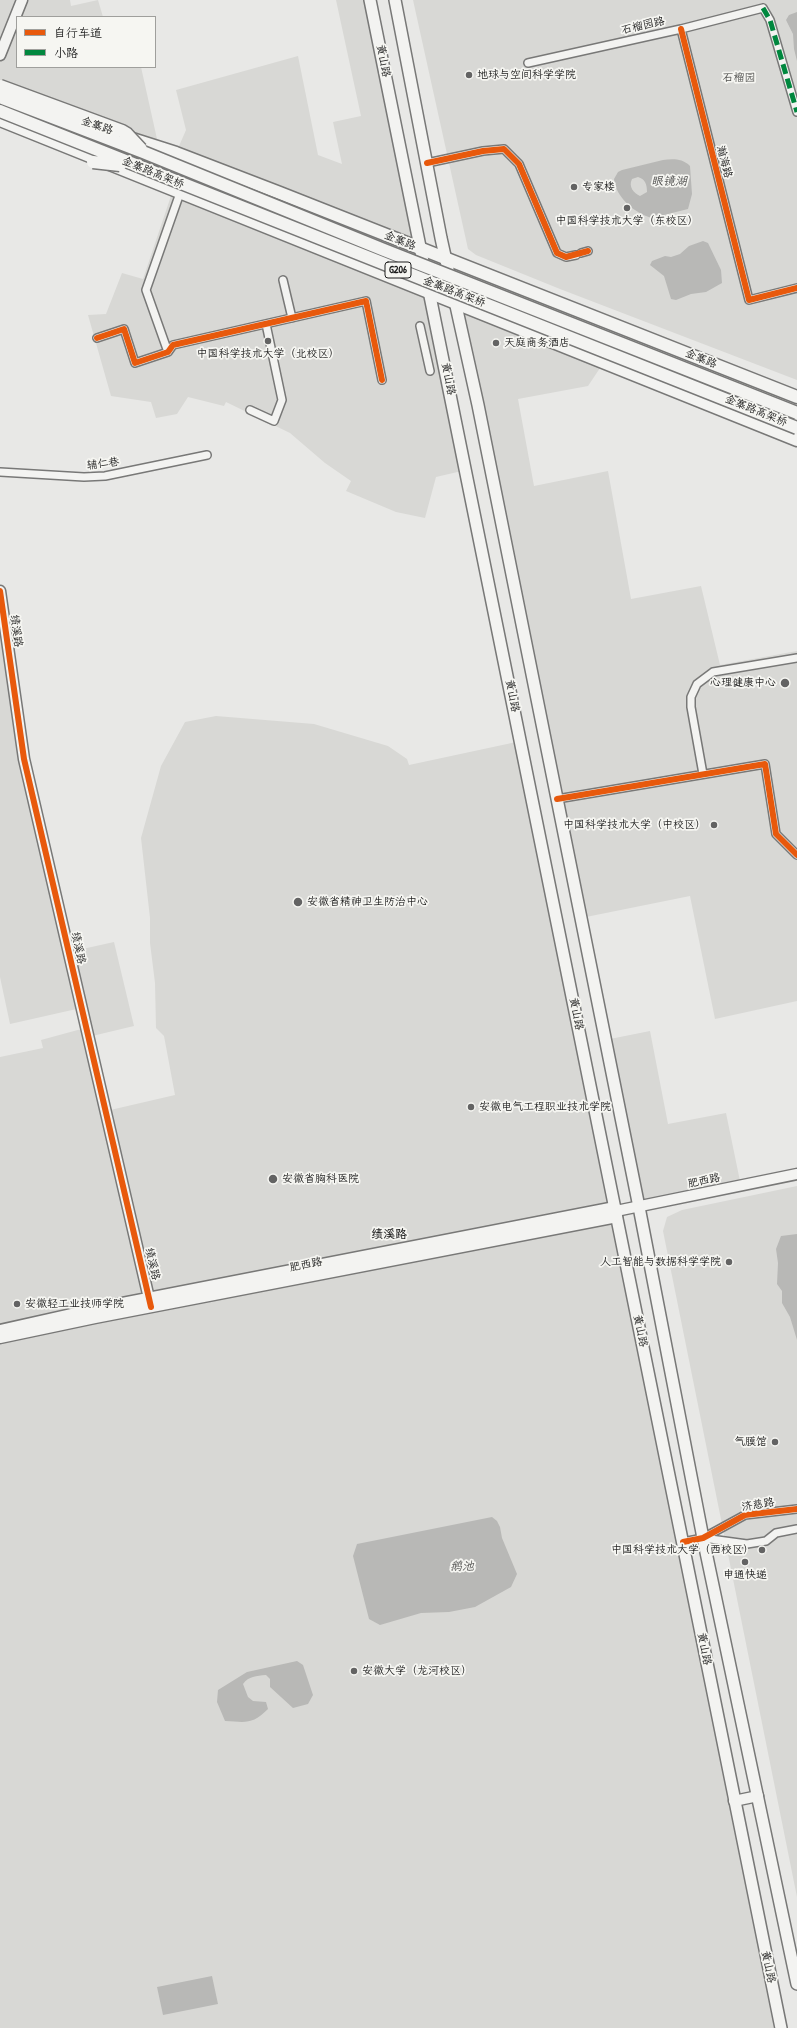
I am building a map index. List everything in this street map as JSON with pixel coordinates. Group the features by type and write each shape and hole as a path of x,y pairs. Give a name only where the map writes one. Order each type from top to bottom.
{"highway":[{"path":"0,86 122,131 127,134 143,152"},
{"name":"金寨路高架桥","path":"0,97 143,152 384,250 797,413"},
{"name":"金寨路高架桥","path":"0,112 797,428"},
{"path":"0,120 797,440"},
{"path":"0,125 93,162 135,166"},
{"name":"金寨路","path":"122,135 273,190 797,397"}],"main road":[{"path":"0,55 22,0"},
{"name":"黄山路","path":"370,0 781,2028"},
{"name":"黄山路","path":"395,0 639,1207 703,1538 797,1984"},
{"name":"金寨路","path":"0,91 122,135"},
{"name":"绩溪路","path":"0,591 24,759 150,1302"},
{"name":"肥西路","path":"0,1330 639,1207 797,1174"},
{"name":"肥西路","path":"0,1338 150,1302"},
{"path":"734,1801 758,1796"}],"street":[{"path":"766,0 763,8 770,20 797,112"},
{"name":"石榴园路","path":"528,63 681,29 763,8"},
{"name":"瀚海路","path":"681,29 749,300 797,288"},
{"path":"427,163 483,151 504,149 519,164 557,254 566,257 582,253"},
{"path":"168,352 146,290 180,193"},
{"path":"283,280 292,318"},
{"path":"97,338 124,329 136,363 168,352 173,345 366,301 382,380"},
{"path":"250,410 274,421 282,400 266,324"},
{"path":"420,326 430,371"},
{"name":"辅仁巷","path":"0,472 84,477 104,476 207,455"},
{"path":"703,774 691,706 691,697 697,684 713,672 797,658"},
{"path":"556,799 765,764 776,834 797,855"},
{"name":"济慈路","path":"703,1538 745,1515 797,1509"},
{"path":"683,1542 703,1538 747,1544 766,1541 776,1533 797,1529"}],"shaded area":[{"path":"0,0 70,0 71,6 98,0 103,16 16,16 16,68 141,68 159,148 0,91"},
{"path":"336,0 370,0 420,249 176,153 186,130 176,90 298,56 318,155 342,164 333,122 361,116"},
{"name":"中国科学技术大学（东校区）","path":"413,0 797,0 797,380 560,289 476,255 468,249"},
{"name":"中国科学技术大学（北校区）","path":"173,190 430,293 466,470 436,477 425,518 396,512 346,491 351,481 325,463 290,433 226,402 224,406 188,397 177,414 156,418 151,402 111,396 88,315 106,314 122,273 143,279"},
{"path":"456,303 604,362 588,386 518,399 534,486 608,471 631,599 701,586 720,665 797,651 797,1001 715,1019 690,896 581,918"},
{"path":"0,591 24,759 69,952 114,942 134,1026 88,1037 106,1111 175,1095 164,1036 156,1028 155,983 150,943 150,918 141,838 161,766 185,722 216,716 314,724 388,746 407,759 409,765 521,741 615,1207 0,1330 0,1057 43,1048 41,1040 85,1028 81,1008 10,1024 0,977"},
{"path":"650,1031 668,1124 726,1113 741,1186 639,1207 605,1040"},
{"name":"中国科学技术大学（西校区）","path":"797,1186 797,1897 663,1231 667,1217 682,1210"},
{"name":"安徽大学（龙河校区）","path":"617,1217 781,2028 0,2028 0,1338"}],"water":[{"path":"797,12 797,61 794,49 793,34 786,20 789,15"},
{"name":"眼镜湖","path":"663,160 677,160 687,163 690,166 692,194 688,209 652,218 639,213 622,198 615,185 614,179 618,172","holes":["638,177 645,182 647,187 647,192 640,196 631,187 632,179"]},
{"path":"703,241 708,243 721,270 722,283 706,292 691,294 676,300 671,299 664,276 650,265 652,261 665,256 671,257 680,254 689,246"},
{"path":"797,1234 797,1340 790,1317 782,1303 782,1291 777,1284 778,1263 776,1249 781,1236"},
{"name":"鹅池","path":"492,1517 497,1521 500,1527 502,1538 517,1574 511,1587 475,1607 449,1612 421,1613 380,1625 369,1619 353,1556 357,1544"},
{"path":"297,1661 303,1665 313,1695 308,1704 293,1708 270,1687 270,1679 266,1675 256,1676 248,1679 243,1684 248,1697 253,1701 266,1702 268,1709 253,1720 238,1722 225,1721 217,1702 218,1690 247,1672"},
{"path":"212,1976 218,2004 163,2015 157,1987"}],"marked path":[{"path":"763,8 770,20 797,112"}],"cycle path":[{"path":"681,29 749,300 797,288"},
{"path":"427,163 483,151 504,149 519,164 557,253 566,257 588,251"},
{"path":"97,338 124,329 135,363 168,352 173,345 366,301 382,380"},
{"path":"0,591 24,759 151,1307"},
{"path":"557,799 765,764 776,834 797,855"},
{"path":"683,1542 703,1538 745,1515 797,1509"}],"place":[{"name":"地球与空间科学学院","path":"469,75"},
{"name":"专家楼","path":"574,187"},
{"name":"中国科学技术大学（东校区）","path":"627,208"},
{"name":"中国科学技术大学（北校区）","path":"268,341"},
{"name":"天庭商务酒店","path":"496,343"},
{"name":"心理健康中心","path":"785,683"},
{"name":"中国科学技术大学（中校区）","path":"714,825"},
{"name":"安徽省精神卫生防治中心","path":"298,902"},
{"name":"安徽电气工程职业技术学院","path":"471,1107"},
{"name":"安徽省胸科医院","path":"273,1179"},
{"name":"人工智能与数据科学学院","path":"729,1262"},
{"name":"安徽轻工业技师学院","path":"17,1304"},
{"name":"气膜馆","path":"775,1442"},
{"name":"中国科学技术大学（西校区）","path":"762,1550"},
{"name":"申通快递","path":"745,1562"},
{"name":"安徽大学（龙河校区）","path":"354,1671"}],"district":[{"name":"绩溪路","path":"389,1235"}],"park label":[{"name":"石榴园","path":"739,78"}]}
